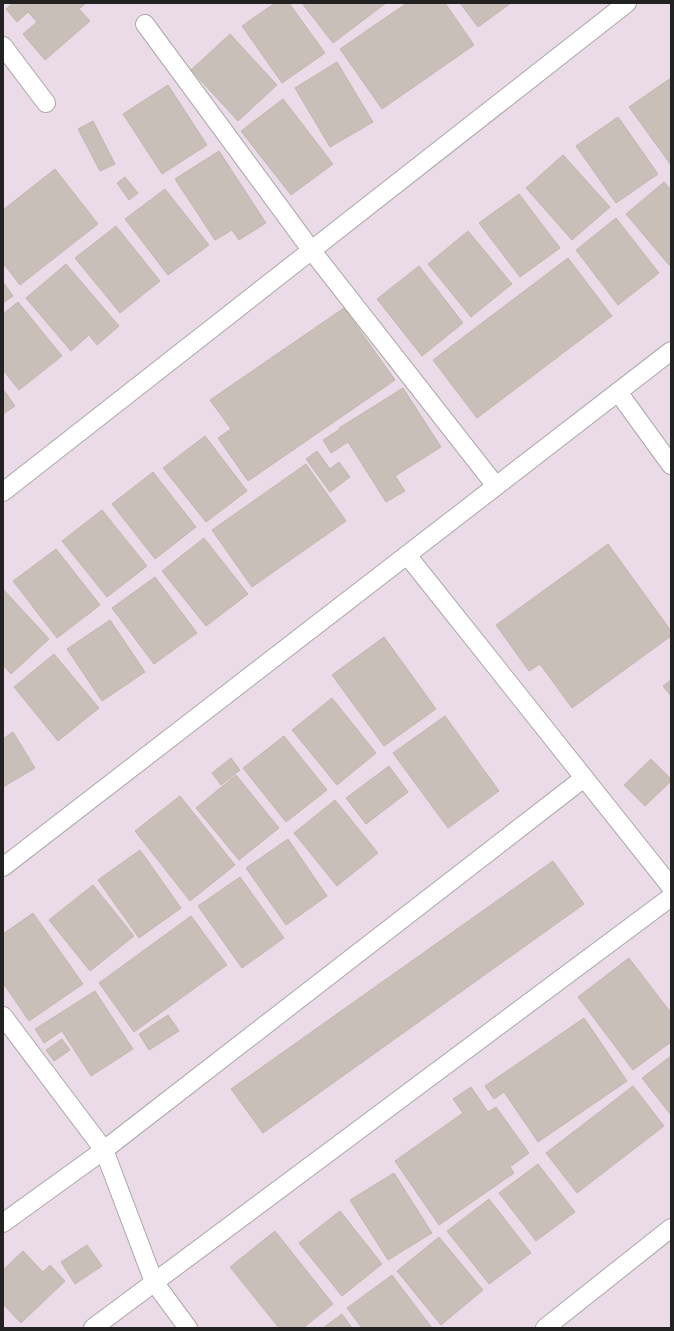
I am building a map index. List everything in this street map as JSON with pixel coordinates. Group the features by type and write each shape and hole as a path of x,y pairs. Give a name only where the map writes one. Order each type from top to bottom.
{"street":[{"path":"3,492 627,3"},
{"path":"145,24 312,251 496,486"},
{"path":"3,46 46,104"},
{"path":"3,867 671,351"},
{"path":"618,392 671,465"},
{"path":"407,555 671,886"},
{"path":"3,1223 104,1150 584,778"},
{"path":"93,1328 671,897"},
{"path":"3,1016 104,1150 154,1282 188,1328"},
{"path":"545,1328 671,1228"}],"shaded area":[{"path":"3,3 671,3 671,1328 3,1328"}],"building":[{"path":"13,3 86,3 79,9 90,21 45,60 23,34 37,22 28,12 17,22 6,9"},
{"path":"275,3 289,3 325,53 282,83 242,26"},
{"path":"302,3 386,3 333,43"},
{"path":"407,3 445,3 474,45 382,109 340,49"},
{"path":"460,3 511,3 478,27"},
{"path":"230,34 277,85 238,121 191,70"},
{"path":"337,62 373,122 330,147 295,88"},
{"path":"671,78 671,165 629,107"},
{"path":"168,85 207,145 162,174 123,114"},
{"path":"283,99 333,164 291,195 241,131"},
{"path":"618,117 658,174 616,203 576,146"},
{"path":"93,121 115,164 100,171 78,129"},
{"path":"219,151 266,223 239,240 232,230 215,240 175,179"},
{"path":"563,155 610,207 572,240 526,188"},
{"path":"55,169 98,224 20,285 3,263 3,210"},
{"path":"125,177 138,193 129,200 117,183"},
{"path":"664,182 671,190 671,263 669,265 626,214"},
{"path":"165,189 209,245 168,275 125,219"},
{"path":"519,194 560,248 520,277 479,223"},
{"path":"616,218 659,273 618,305 576,250"},
{"path":"116,226 160,281 120,313 75,258"},
{"path":"468,231 512,284 471,317 428,264"},
{"path":"568,258 612,316 477,418 433,360"},
{"path":"66,264 119,326 97,345 89,335 71,351 26,298"},
{"path":"419,266 463,323 422,356 377,299"},
{"path":"3,282 13,296 3,303"},
{"path":"18,302 62,356 19,390 3,370 3,314"},
{"path":"344,308 395,380 248,481 218,438 231,429 210,400"},
{"path":"403,388 441,447 395,476 405,491 386,502 348,442 331,453 323,440 340,429 339,428"},
{"path":"3,389 15,406 3,414"},
{"path":"205,436 247,491 206,522 163,468"},
{"path":"317,451 330,469 339,462 350,477 330,492 306,459"},
{"path":"306,464 346,521 252,587 212,530"},
{"path":"153,472 196,527 155,559 112,504"},
{"path":"102,510 147,566 107,597 62,541"},
{"path":"204,538 248,594 206,626 162,571"},
{"path":"608,544 671,631 671,636 572,708 540,664 529,671 496,625"},
{"path":"56,549 100,605 57,638 13,581"},
{"path":"155,577 197,633 154,664 112,608"},
{"path":"3,589 49,639 11,674 3,665"},
{"path":"110,620 145,672 102,701 67,649"},
{"path":"384,637 436,709 384,746 332,675"},
{"path":"54,654 99,708 58,741 14,687"},
{"path":"671,680 671,696 663,686"},
{"path":"332,698 376,753 337,785 292,730"},
{"path":"445,716 499,791 448,828 393,753"},
{"path":"13,732 35,768 3,787 3,739"},
{"path":"284,736 327,790 286,822 243,768"},
{"path":"231,758 240,770 221,785 212,773"},
{"path":"651,759 671,779 671,781 645,806 624,785"},
{"path":"389,766 408,792 366,824 346,798"},
{"path":"236,775 279,828 239,860 196,808"},
{"path":"180,796 235,865 190,901 135,831"},
{"path":"335,800 378,853 337,886 294,833"},
{"path":"288,839 327,896 286,925 246,868"},
{"path":"140,850 181,908 139,938 98,880"},
{"path":"553,861 584,904 263,1133 231,1089"},
{"path":"240,877 284,938 242,968 198,906"},
{"path":"93,885 134,936 90,971 49,920"},
{"path":"33,913 83,984 29,1021 3,983 3,934"},
{"path":"191,916 227,965 134,1032 99,983"},
{"path":"629,958 671,1013 671,1042 633,1070 578,997"},
{"path":"95,991 133,1049 91,1076 62,1031 44,1043 35,1029"},
{"path":"168,1015 179,1031 149,1050 139,1034"},
{"path":"584,1018 627,1081 538,1142 504,1092 494,1099 485,1086"},
{"path":"62,1039 70,1050 54,1061 46,1050"},
{"path":"671,1056 671,1115 642,1078"},
{"path":"633,1086 664,1126 577,1193 546,1153"},
{"path":"471,1087 488,1112 496,1107 529,1153 510,1167 514,1173 439,1225 395,1161 463,1113 453,1099"},
{"path":"538,1164 575,1212 536,1241 499,1193"},
{"path":"394,1173 432,1233 388,1260 350,1200"},
{"path":"489,1199 531,1253 489,1284 447,1231"},
{"path":"340,1211 382,1264 342,1296 299,1243"},
{"path":"275,1231 333,1304 303,1328 279,1328 230,1267"},
{"path":"439,1237 483,1290 441,1325 397,1271"},
{"path":"87,1245 102,1266 75,1284 61,1262"},
{"path":"23,1251 43,1272 50,1265 65,1281 21,1323 3,1304 3,1270"},
{"path":"392,1275 432,1328 362,1328 347,1308"},
{"path":"342,1314 352,1328 323,1328"}]}
